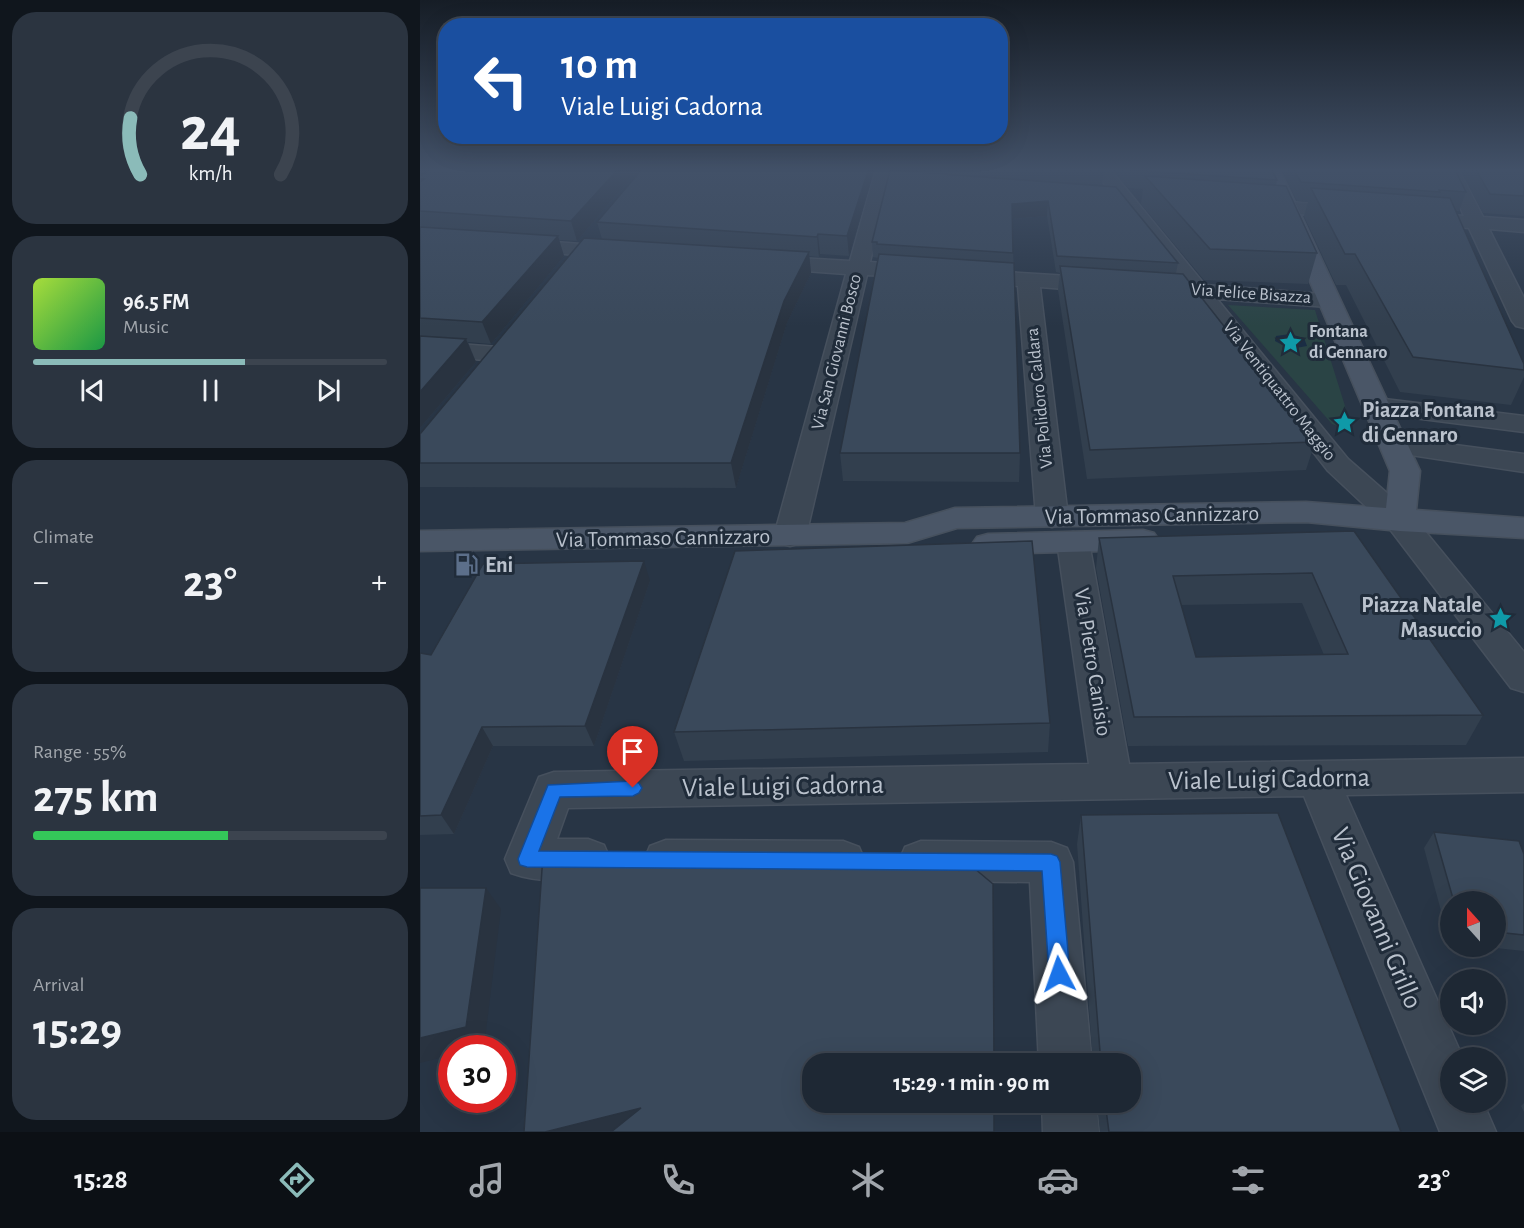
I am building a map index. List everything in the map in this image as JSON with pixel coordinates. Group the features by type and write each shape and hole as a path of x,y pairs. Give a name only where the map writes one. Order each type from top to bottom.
{"main road":[{"path":"1294,221 1405,471 1400,521"},
{"name":"Via Tommaso Cannizzaro","path":"420,541 907,533 952,545 1063,529 1319,537 1400,521 1524,528"}],"street":[{"name":"Via San Giovanni Bosco","path":"790,536 870,221"},
{"name":"Via Ventiquattro Maggio","path":"1143,221 1338,465 1400,521 1524,678"},
{"path":"1461,221 1524,226"},
{"path":"1477,222 1524,321"},
{"path":"576,259 598,232"},
{"path":"490,243 576,259 643,254"},
{"name":"Via Felice Bisazza","path":"739,260 1329,300"},
{"name":"Via Polidoro Caldara","path":"1028,280 1063,529"},
{"path":"420,348 498,354"},
{"path":"1376,406 1524,424"},
{"path":"1394,445 1524,463"},
{"name":"Via Pietro Canisio","path":"1063,529 1112,782"},
{"name":"Viale Luigi Cadorna","path":"1065,1053 1051,862 527,859 554,790 1524,776"},
{"name":"Via Giovanni Grillo","path":"1318,779 1440,1067"},
{"path":"1070,1113 1071,1132"},
{"path":"1460,1113 1468,1132"}],"green space":[{"path":"1228,305 1315,310 1350,422 1343,428 1332,424"}],"water":[{"name":"Fontana di Gennaro","path":"1290,334 1304,338 1307,346 1290,349 1275,341 1276,336"}],"building":[{"path":"852,221 847,236 818,234 817,237 597,222"},
{"path":"877,221 1012,221 1013,253 872,242"},
{"path":"1051,221 1144,221 1178,263 1057,256"},
{"path":"1185,221 1302,221 1317,253 1210,249"},
{"path":"1328,221 1460,221 1524,364 1524,370 1413,357 1355,254 1345,254"},
{"path":"420,227 558,236 482,322 420,318"},
{"path":"584,238 809,252 784,301 731,463 420,463 420,434"},
{"path":"879,254 1014,263 1020,453 840,453"},
{"path":"1060,266 1183,274 1315,442 1090,450"},
{"path":"420,336 466,339 420,392"},
{"path":"1354,531 1483,715 1134,717 1099,538","holes":["1312,573 1348,654 1196,657 1173,576"]},
{"path":"1032,541 1050,723 674,732 735,551"},
{"path":"644,561 585,726 482,727 441,815 420,816 420,653 431,655 483,564"},
{"path":"1278,813 1401,1132 1109,1132 1106,1113 1141,1113 1141,1053 1100,1053 1081,815"},
{"path":"1434,832 1519,841 1524,854 1524,935 1506,933 1506,891 1451,891"},
{"path":"543,855 709,856 708,862 962,858 993,884 994,1053 802,1053 802,1113 994,1113 994,1132 611,1132 641,1108 545,1132 524,1132"},
{"path":"420,888 486,888 466,1027 420,1038"}],"place":[{"name":"Fontana di Gennaro","path":"1291,342"},
{"name":"Piazza Fontana di Gennaro","path":"1344,423"},
{"name":"Eni","path":"467,565"},
{"name":"Piazza Natale Masuccio","path":"1500,618"}],"route":[{"path":"633,788 554,790 527,859 1051,862 1059,974"}]}
